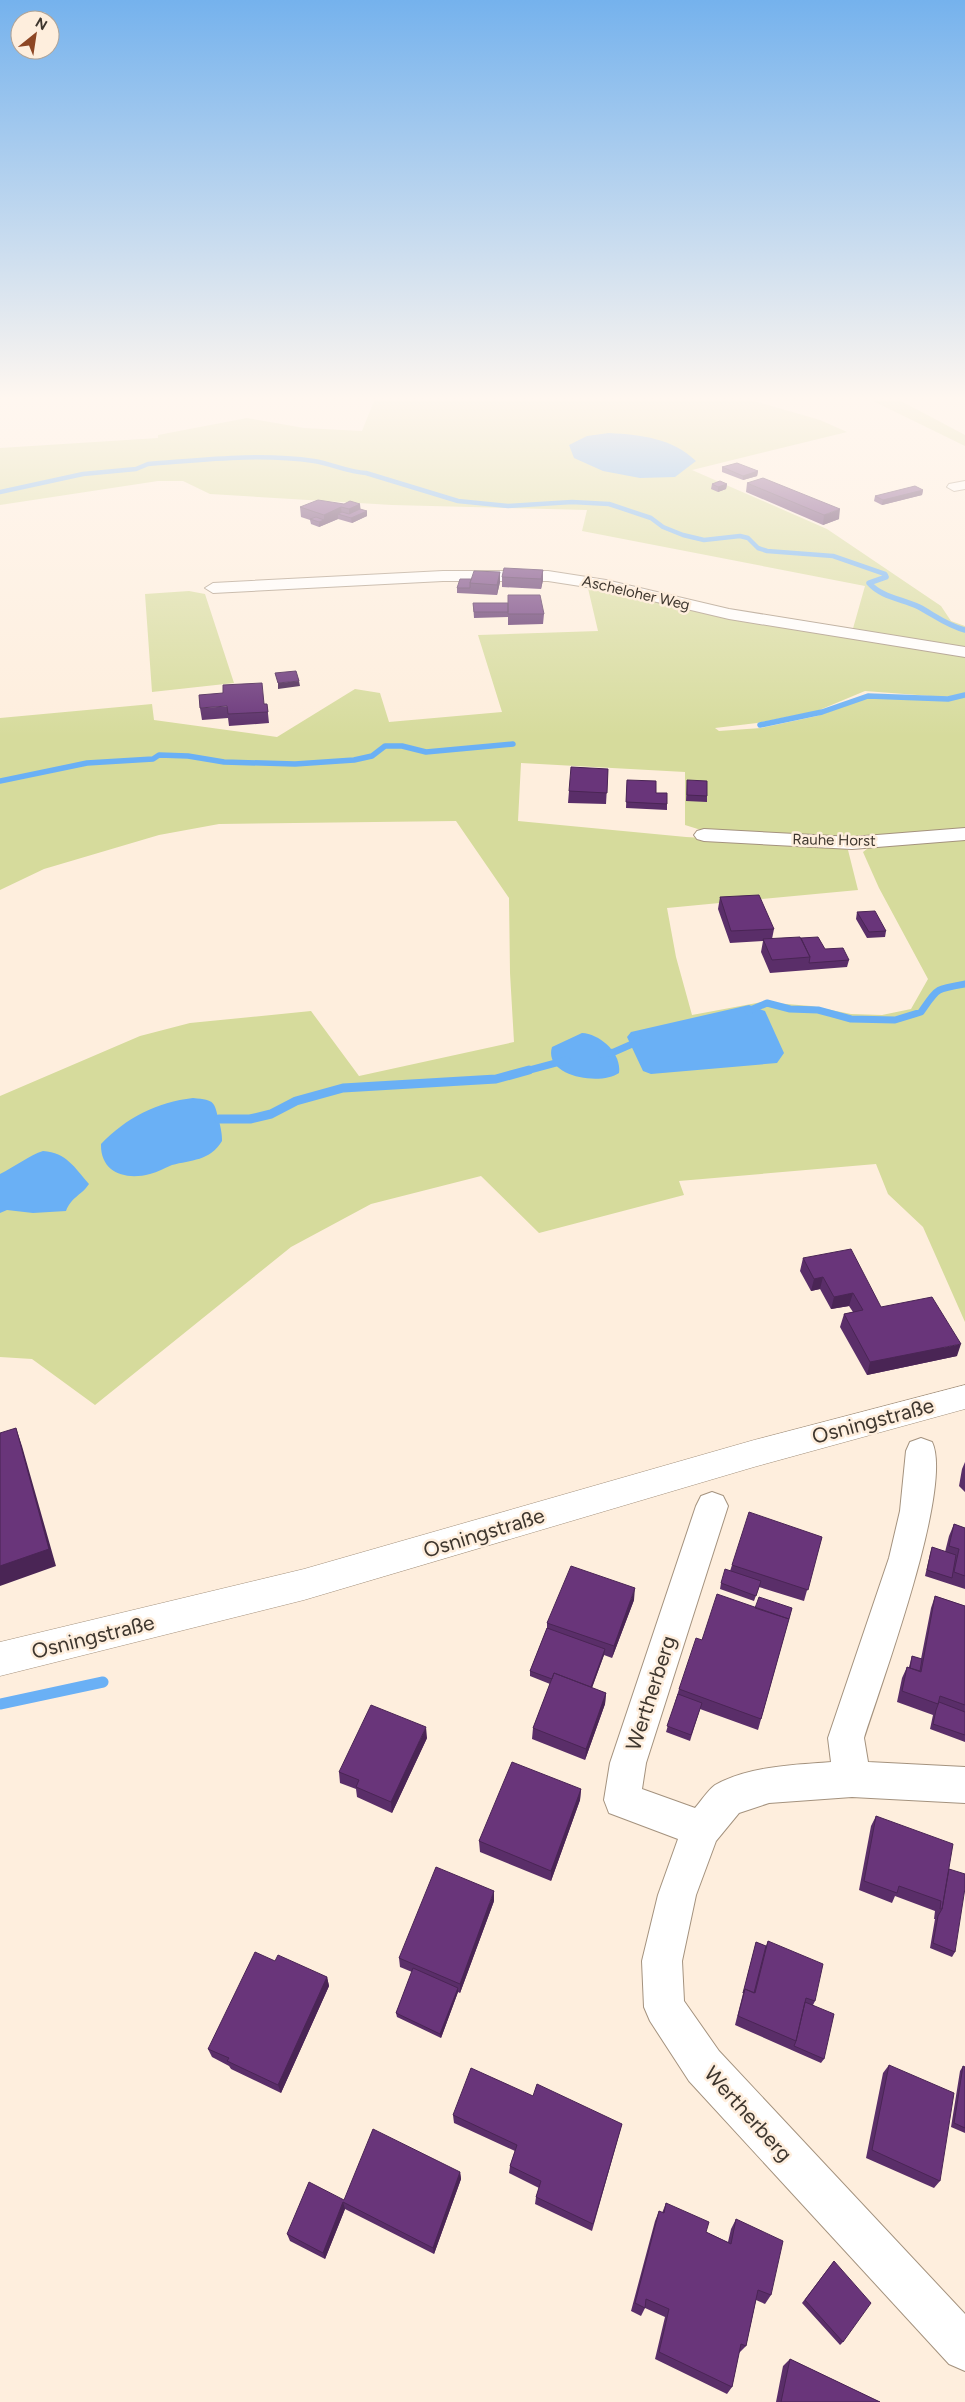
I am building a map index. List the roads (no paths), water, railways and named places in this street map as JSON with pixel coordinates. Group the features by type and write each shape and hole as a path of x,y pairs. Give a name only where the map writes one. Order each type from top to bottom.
{"street":[{"name":"Ascheloher Weg","path":"213,588 443,576 548,576 606,585 728,614 965,652"},
{"name":"Rauhe Horst","path":"704,834 852,843 965,834"},
{"name":"Osningstraße","path":"0,1659 118,1632 403,1557 727,1460 965,1397"},
{"path":"852,1778 846,1738 905,1558 916,1511 921,1450"},
{"name":"Wertherberg","path":"701,1829 622,1800 628,1763 712,1506"},
{"name":"Wertherberg","path":"965,1785 852,1778 769,1785 727,1799 701,1829 677,1895 662,1961 664,2007 704,2066 965,2348"}],"water":[{"path":"749,1005 765,1011 784,1053 777,1063 651,1074 643,1071 627,1037 631,1032"},
{"path":"582,1033 596,1037 608,1046 617,1058 619,1073 600,1079 588,1078 564,1072 556,1066 552,1057 552,1047"},
{"path":"193,1098 210,1101 215,1106 222,1141 217,1148 200,1159 172,1165 141,1176 123,1175 109,1168 102,1154 101,1144 121,1126 155,1107"},
{"path":"43,1151 51,1152 64,1158 89,1184 71,1202 66,1211 33,1213 7,1210 0,1213 0,1174"}],"waterway":[{"path":"636,513 651,518 663,527 683,535 704,540 740,536 748,538 758,548 767,551 833,556 885,574 886,576"},
{"path":"885,575 886,577 869,583 879,592 919,607 947,623 965,630"},
{"path":"760,725 822,712 868,696 948,699 965,695"},
{"path":"0,781 87,763 153,759 159,755 188,756 224,762 295,764 354,760 372,756 385,746 402,746 426,752 513,744"},
{"path":"748,1011 767,1003 790,1009 818,1010 851,1019 895,1020 921,1012 938,991 965,984"},
{"path":"602,1054 614,1052 639,1041"},
{"path":"526,1071 567,1060"},
{"path":"219,1119 250,1119 271,1114 296,1101 343,1088 496,1079 529,1070"},
{"path":"0,1704 103,1682"}]}
